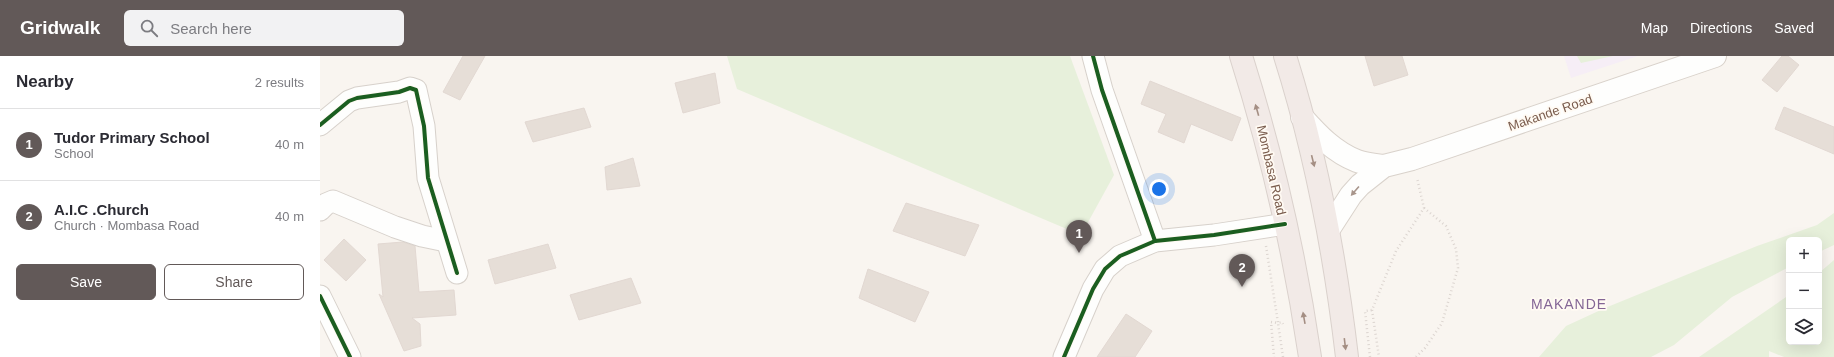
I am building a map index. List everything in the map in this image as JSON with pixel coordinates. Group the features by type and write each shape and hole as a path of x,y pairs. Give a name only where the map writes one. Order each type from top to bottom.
{"highway":[{"name":"Mombasa Road","path":"1241,56 1267,143 1304,316 1310,357"},
{"path":"1285,56 1302,117 1329,229 1347,357"}],"main road":[{"name":"Makande Road","path":"1302,117 1325,143 1340,152 1358,162 1384,166 1412,159 1715,56"},
{"name":"Makande Road","path":"1329,229 1351,195 1360,185 1384,166"}],"street":[{"path":"1093,56 1102,90 1155,241"},
{"path":"320,125 349,101 357,98 399,92 410,88 416,90 424,126 428,178 457,273"},
{"path":"320,210 326,204 333,201 395,227 422,236 446,241"},
{"path":"1064,357 1093,289 1105,269 1120,256 1155,241 1285,224"},
{"path":"320,296 350,357"}],"path":[{"path":"1412,159 1424,208 1446,226 1456,249 1458,268 1442,323 1425,348 1416,357"},
{"path":"1379,357 1372,310 1396,252 1424,208"},
{"path":"1263,228 1283,357"},
{"path":"1370,357 1365,311 1372,310"},
{"path":"1274,357 1271,322 1278,323"}],"shaded area":[{"path":"1564,56 1638,56 1571,78"}],"green space":[{"path":"727,56 1070,56 1114,175 1081,235 737,89"},
{"path":"1577,56 1613,56 1581,63"},
{"path":"1834,213 1834,245 1822,251 1822,237 1786,237 1786,269 1732,297 1674,345 1651,357 1539,357 1566,326 1605,308 1757,246 1817,225"},
{"path":"1834,260 1834,357 1784,357 1769,351 1769,357 1699,357 1786,297 1786,345 1822,345 1822,270"}],"building":[{"path":"463,56 485,56 460,100 443,92"},
{"path":"1365,56 1402,56 1408,75 1374,86"},
{"path":"1782,56 1788,56 1799,65 1777,92 1762,80"},
{"path":"715,73 720,103 683,113 675,83"},
{"path":"1150,81 1241,118 1232,141 1191,124 1184,143 1158,132 1166,114 1141,104"},
{"path":"1784,107 1834,127 1834,154 1775,129"},
{"path":"584,108 591,127 533,142 525,122"},
{"path":"633,158 640,186 607,190 605,167"},
{"path":"906,203 979,225 965,256 893,231"},
{"path":"344,239 366,260 346,281 324,260"},
{"path":"403,242 415,246 419,292 454,290 456,315 412,318 420,324 421,346 404,351 379,294 383,297 378,244"},
{"path":"548,244 556,268 495,284 488,260"},
{"path":"868,269 929,292 915,322 859,298"},
{"path":"631,278 641,303 579,320 570,295"},
{"path":"1126,314 1152,331 1135,357 1097,357"}],"cycle path":[{"path":"1093,56 1102,90 1155,241"},
{"path":"320,125 349,101 357,98 399,92 410,88 416,90 424,126 428,178 457,273"},
{"path":"1064,357 1093,289 1105,269 1120,256 1155,241 1214,235 1285,224"},
{"path":"320,296 350,357"}],"place":[{"name":"Tudor Primary School","path":"1079,253"},
{"name":"A.I.C .Church","path":"1242,287"}],"district":[{"name":"MAKANDE","path":"1569,304"}]}
